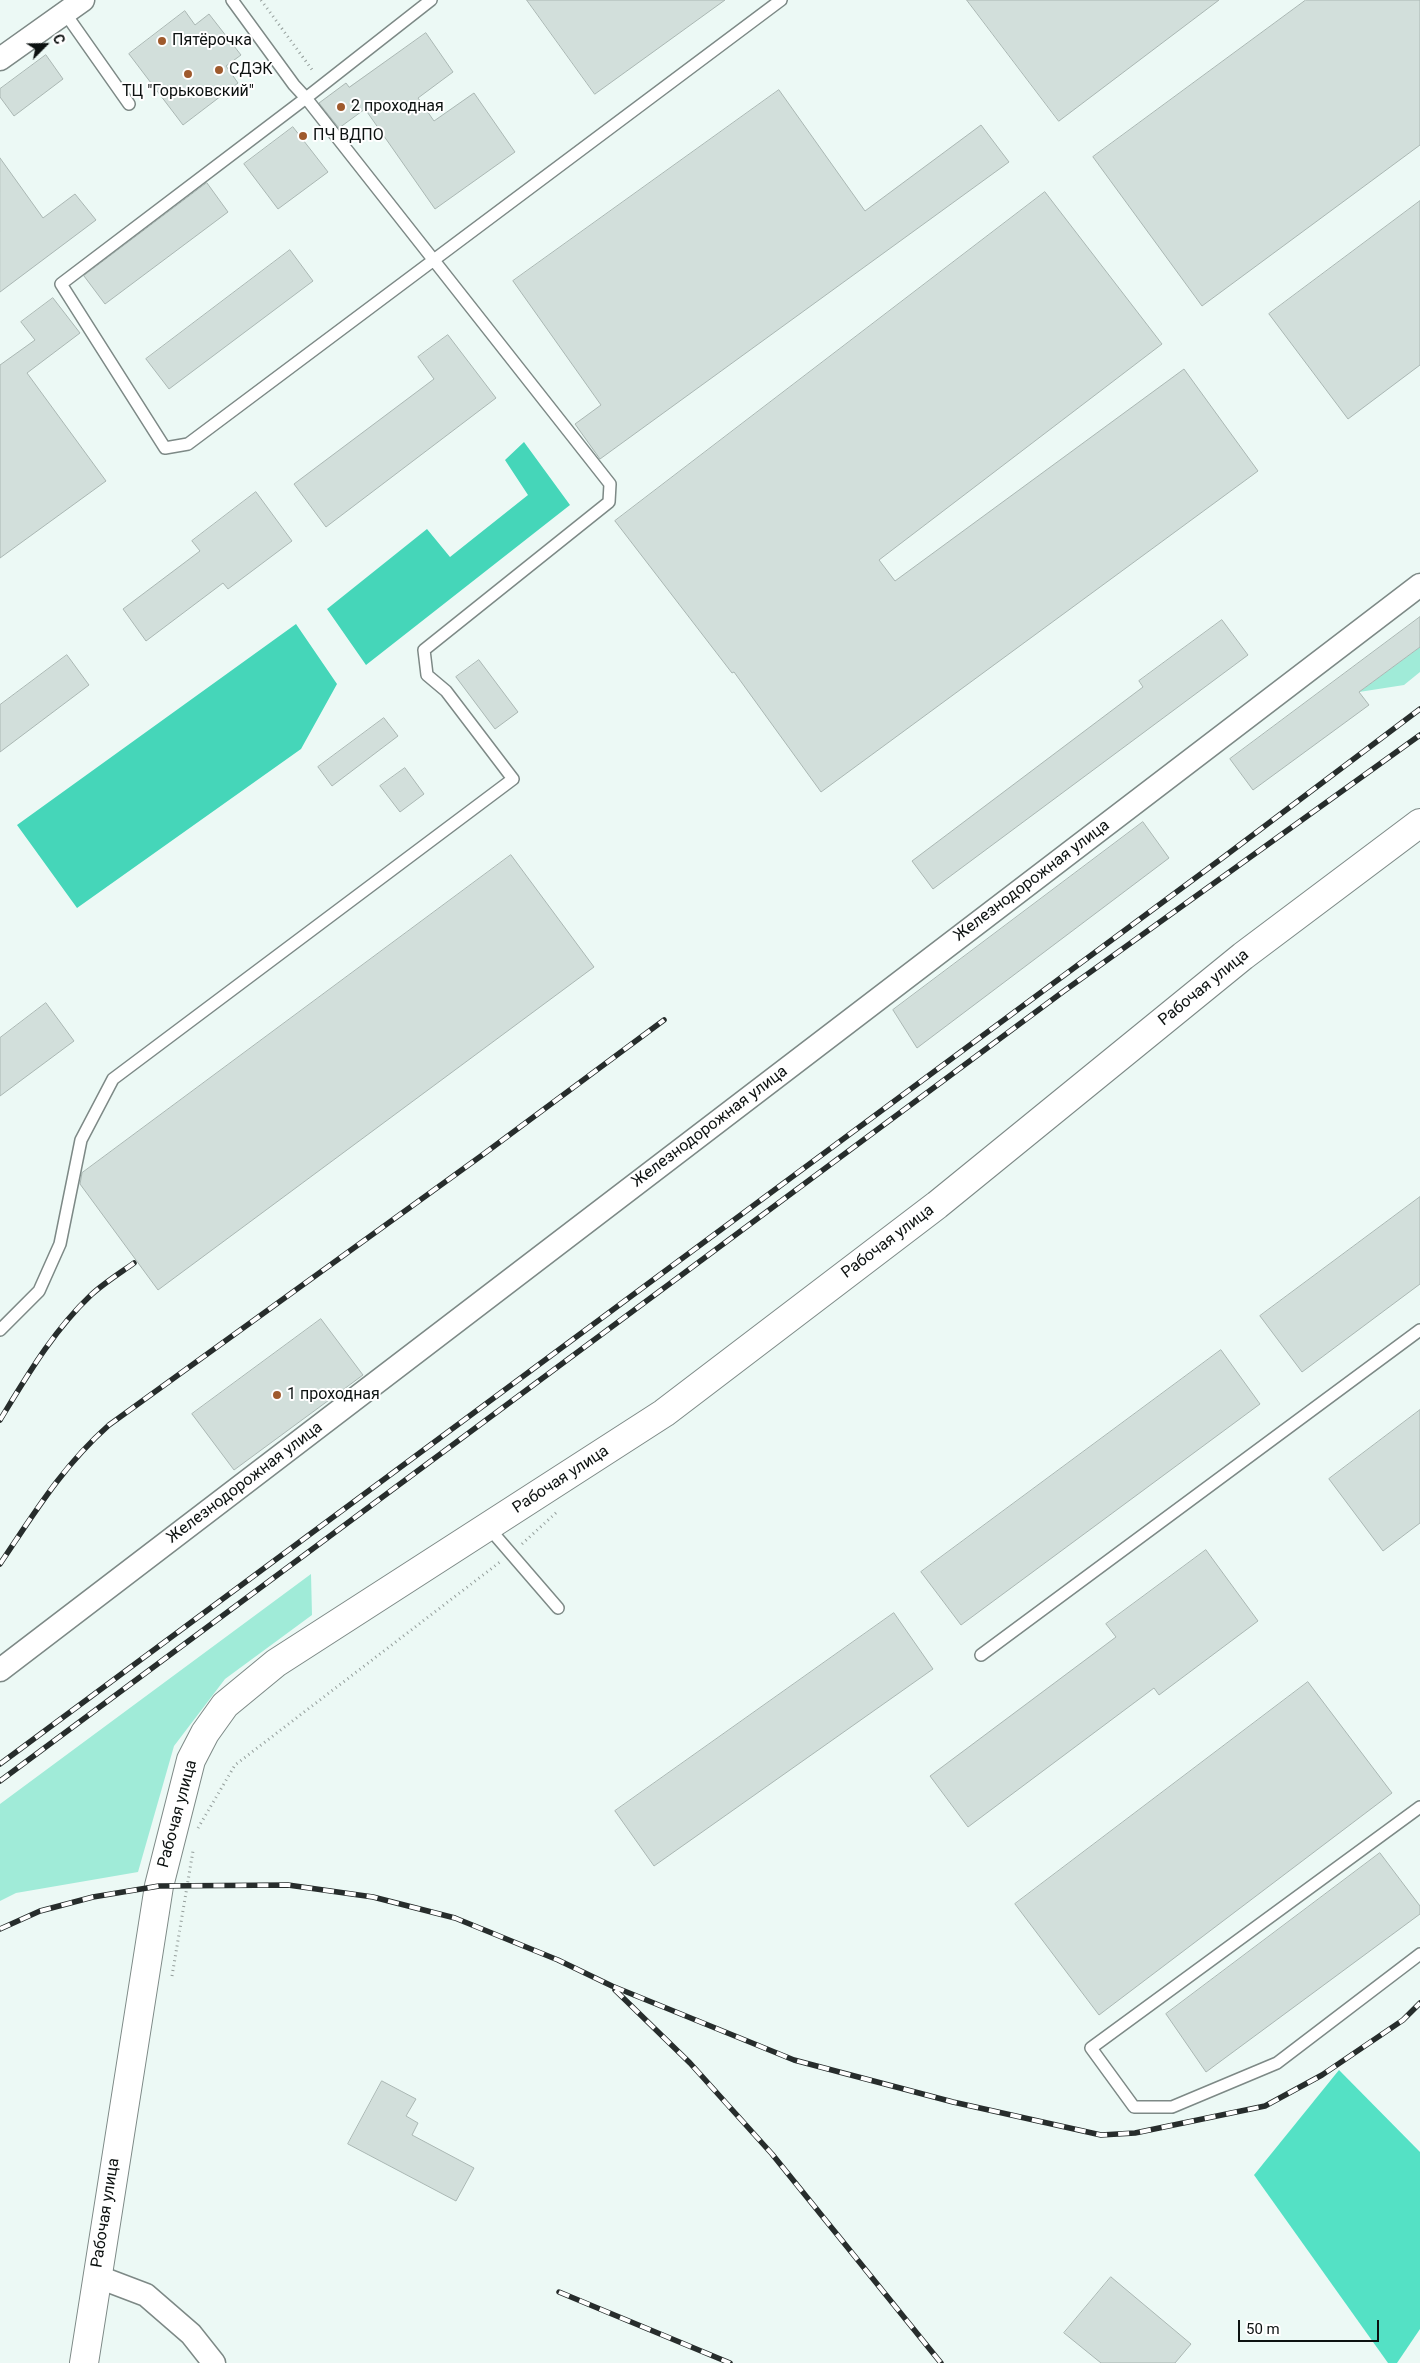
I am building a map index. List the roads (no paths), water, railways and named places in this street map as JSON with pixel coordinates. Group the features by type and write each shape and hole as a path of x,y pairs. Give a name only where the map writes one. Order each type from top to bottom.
{"street":[{"path":"0,59 83,0"},
{"name":"Железнодорожная улица","path":"0,1670 1420,584"},
{"name":"Рабочая улица","path":"84,2363 96,2276 159,1886 191,1760 225,1705 276,1663 664,1413 937,1205 1244,956 1420,823"},
{"path":"96,2276 146,2295 191,2334 214,2363"}],"lane":[{"path":"0,1330 39,1290 60,1244 82,1140 113,1079 513,779 446,691 427,675 424,650 609,502 610,484 294,85 232,0"},
{"path":"431,0 306,98 60,284 165,448 188,444 781,0"},
{"path":"65,14 130,104"},
{"path":"980,1655 1420,1330"},
{"path":"488,1526 558,1608"},
{"path":"1420,1807 1091,2048 1134,2107 1172,2107 1277,2063 1420,1954"}],"railway":[{"path":"0,1764 1225,856 1420,709"},
{"path":"0,1781 1064,991 1420,735"},
{"path":"0,1564 37,1508 63,1474 109,1425 481,1156 664,1020"},
{"path":"0,1420 41,1354 77,1309 107,1282 134,1263"},
{"path":"0,1929 40,1911 93,1897 159,1886 288,1885 373,1897 455,1918 558,1960 612,1986 794,2060 953,2102 1101,2135 1135,2133 1265,2106 1322,2075 1403,2020 1420,2003"},
{"path":"615,1990 690,2063 772,2154 941,2363"},
{"path":"559,2292 730,2363"}],"place":[{"name":"Пятёрочка","path":"162,41"},
{"name":"СДЭК","path":"219,70"},
{"name":"ТЦ \"Горьковский\"","path":"188,74"},
{"name":"2 проходная","path":"341,107"},
{"name":"ПЧ ВДПО","path":"303,136"},
{"name":"1 проходная","path":"277,1395"}]}
